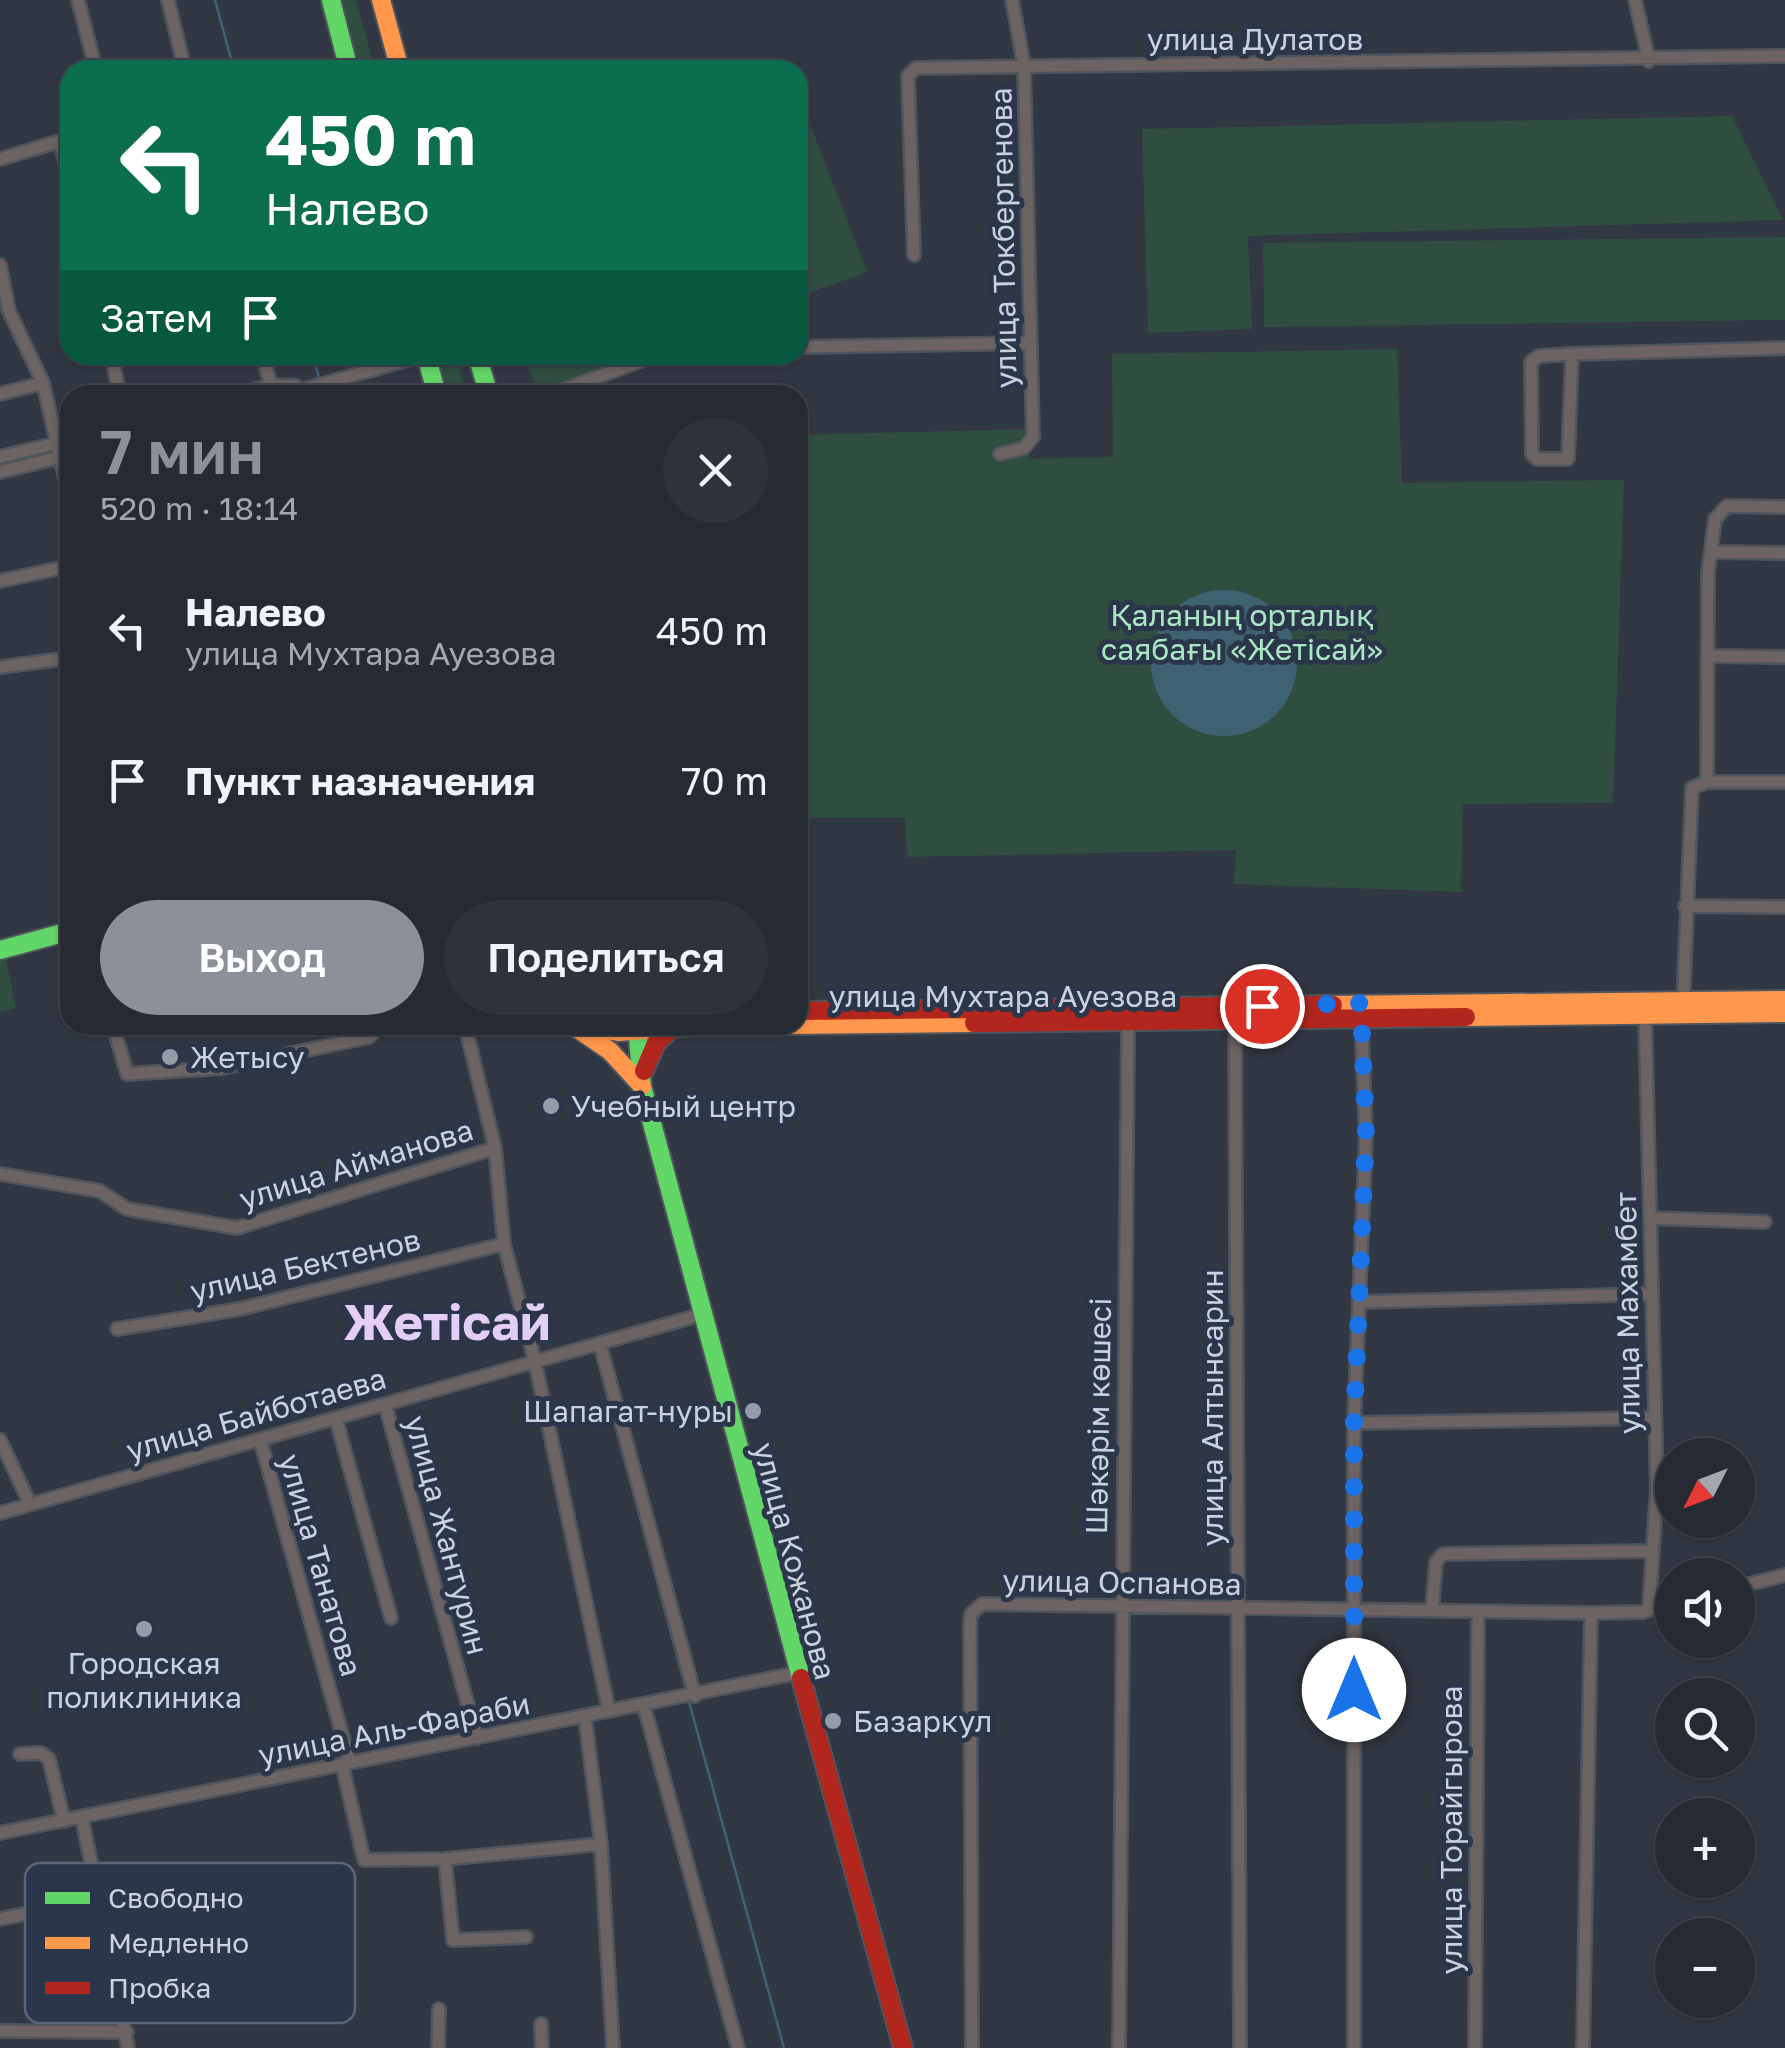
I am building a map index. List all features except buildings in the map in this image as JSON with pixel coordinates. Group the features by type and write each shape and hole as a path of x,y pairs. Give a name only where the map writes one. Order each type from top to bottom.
{"main road":[{"path":"331,0 346,60"},
{"path":"381,0 397,60"},
{"path":"0,950 60,934"},
{"name":"улица Мухтара Ауезова","path":"808,1011 1235,1014 1645,1009 1785,1000"},
{"name":"улица Мухтара Ауезова","path":"1683,1008 1785,1014"},
{"name":"улица Мухтара Ауезова","path":"808,1027 1128,1024 1235,1014"},
{"path":"585,1035 637,1075 665,1035"},
{"name":"улица Кожанова","path":"620,1035 637,1075 797,1673 904,2048"},
{"name":"улица Кожанова","path":"637,1075 638,1035"}],"street":[{"path":"78,0 93,60"},
{"path":"168,0 183,60"},
{"name":"улица Токбергенова","path":"1000,454 1032,443 1024,65 1012,0"},
{"path":"1635,0 1649,61"},
{"name":"улица Дулатов","path":"914,255 910,70 1024,65 1649,61 1785,56"},
{"path":"0,159 60,141"},
{"path":"0,265 5,312 43,383 60,430"},
{"path":"808,347 1029,342"},
{"path":"1572,354 1568,459 1537,459 1532,454 1531,362 1539,356 1572,354 1785,348"},
{"path":"308,385 386,365"},
{"path":"576,385 630,365"},
{"path":"0,394 43,383"},
{"path":"0,457 60,442"},
{"path":"0,472 60,457"},
{"path":"1707,782 1715,519 1724,508 1785,507"},
{"path":"1711,552 1785,553"},
{"path":"0,581 60,568"},
{"path":"1708,656 1785,657"},
{"path":"0,668 60,659"},
{"path":"1683,1008 1684,906 1692,788 1707,782 1785,782"},
{"path":"1684,906 1785,907"},
{"name":"улица Махамбет","path":"1645,1009 1655,1418 1649,1608"},
{"path":"1354,2048 1354,1423 1366,1135 1361,1011"},
{"name":"улица Алтынсарин","path":"1235,1014 1240,2048"},
{"name":"Шәкәрім көшесі","path":"1119,2048 1128,1024"},
{"path":"116,1035 127,1074 222,1068 371,1035"},
{"path":"468,1035 495,1148 504,1244 535,1362 609,1712"},
{"name":"улица Айманова","path":"0,1174 100,1192 127,1209 237,1228 495,1148"},
{"path":"1650,1218 1766,1222"},
{"name":"улица Бектенов","path":"117,1329 240,1309 504,1244"},
{"path":"1362,1302 1652,1294"},
{"name":"улица Байботаева","path":"0,1513 700,1315"},
{"path":"600,1344 696,1696"},
{"name":"улица Жантурин","path":"385,1404 476,1738"},
{"path":"1354,1423 1655,1418"},
{"path":"336,1419 391,1618"},
{"name":"улица Танатова","path":"260,1439 346,1763 360,1855 364,1860 445,1860"},
{"path":"0,1440 30,1504"},
{"path":"1432,1611 1436,1562 1443,1554 1653,1551"},
{"path":"1755,1583 1785,1576"},
{"name":"улица Оспанова","path":"972,2048 971,1614 982,1604 1591,1613 1642,1612 1655,1606"},
{"name":"улица Торайгырова","path":"1475,2048 1478,1612"},
{"path":"1583,2048 1591,1613"},
{"name":"улица Аль-Фараби","path":"0,1832 797,1673"},
{"path":"644,1706 738,2048"},
{"path":"585,1717 601,1844 614,2048"},
{"path":"20,1754 40,1753 48,1759 64,1821"},
{"path":"82,1818 91,1863"},
{"path":"526,1937 453,1940 445,1860 601,1844"},
{"path":"0,1919 25,1914"},
{"path":"438,2048 439,2009"},
{"path":"125,2023 128,2048"},
{"path":"541,2024 542,2048"},
{"path":"0,2031 127,2032"}],"green space":[{"path":"319,0 356,0 372,60 335,60"},
{"path":"1732,116 1783,220 1248,236 1252,329 1148,333 1142,129"},
{"path":"808,119 867,272 808,293"},
{"path":"1785,237 1785,320 1264,327 1263,243"},
{"name":"Қаланың орталық саябағы «Жетісай»","path":"1397,349 1402,483 1624,480 1613,803 1463,804 1461,892 1234,884 1236,850 907,857 905,818 808,818 808,435 1025,429 1029,459 1113,457 1112,354"},
{"path":"458,365 464,385 427,385 422,367"},
{"path":"528,365 613,365 559,385 535,385"},
{"path":"6,960 16,1008 0,1012 0,961"}],"water":[{"path":"1224,590 1252,596 1275,612 1291,635 1297,663 1291,691 1275,714 1252,730 1224,736 1196,730 1173,714 1157,691 1151,663 1157,635 1173,612 1196,596"}],"waterway":[{"path":"215,0 231,60"},
{"path":"316,365 319,378"},
{"path":"598,1358 686,1690"},
{"path":"688,1698 784,2048"}],"traffic: fast":[{"path":"331,0 346,60"},
{"path":"429,365 434,385"},
{"path":"480,365 486,385"},
{"path":"0,950 60,934"},
{"path":"638,1035 642,1086 801,1678"}],"traffic: slow":[{"path":"381,0 397,60"},
{"path":"1333,1005 1785,1000"},
{"path":"1466,1017 1785,1013"},
{"path":"808,1025 974,1023"},
{"path":"587,1035 610,1051 642,1086"}],"traffic: jam":[{"path":"808,1011 1333,1005"},
{"path":"974,1023 1466,1017"},
{"path":"644,1071 656,1043 665,1035"},
{"path":"801,1678 903,2048"}],"place":[{"name":"Жетысу","path":"170,1057"},
{"name":"Учебный центр","path":"551,1106"},
{"name":"Шапагат-нуры","path":"753,1411"},
{"name":"Городская поликлиника","path":"144,1629"},
{"name":"Базаркул","path":"833,1721"}],"district":[{"name":"Жетісай","path":"447,1321"}],"route":[{"path":"1262,1006 1361,1003 1366,1135 1354,1423 1354,1690"}]}
